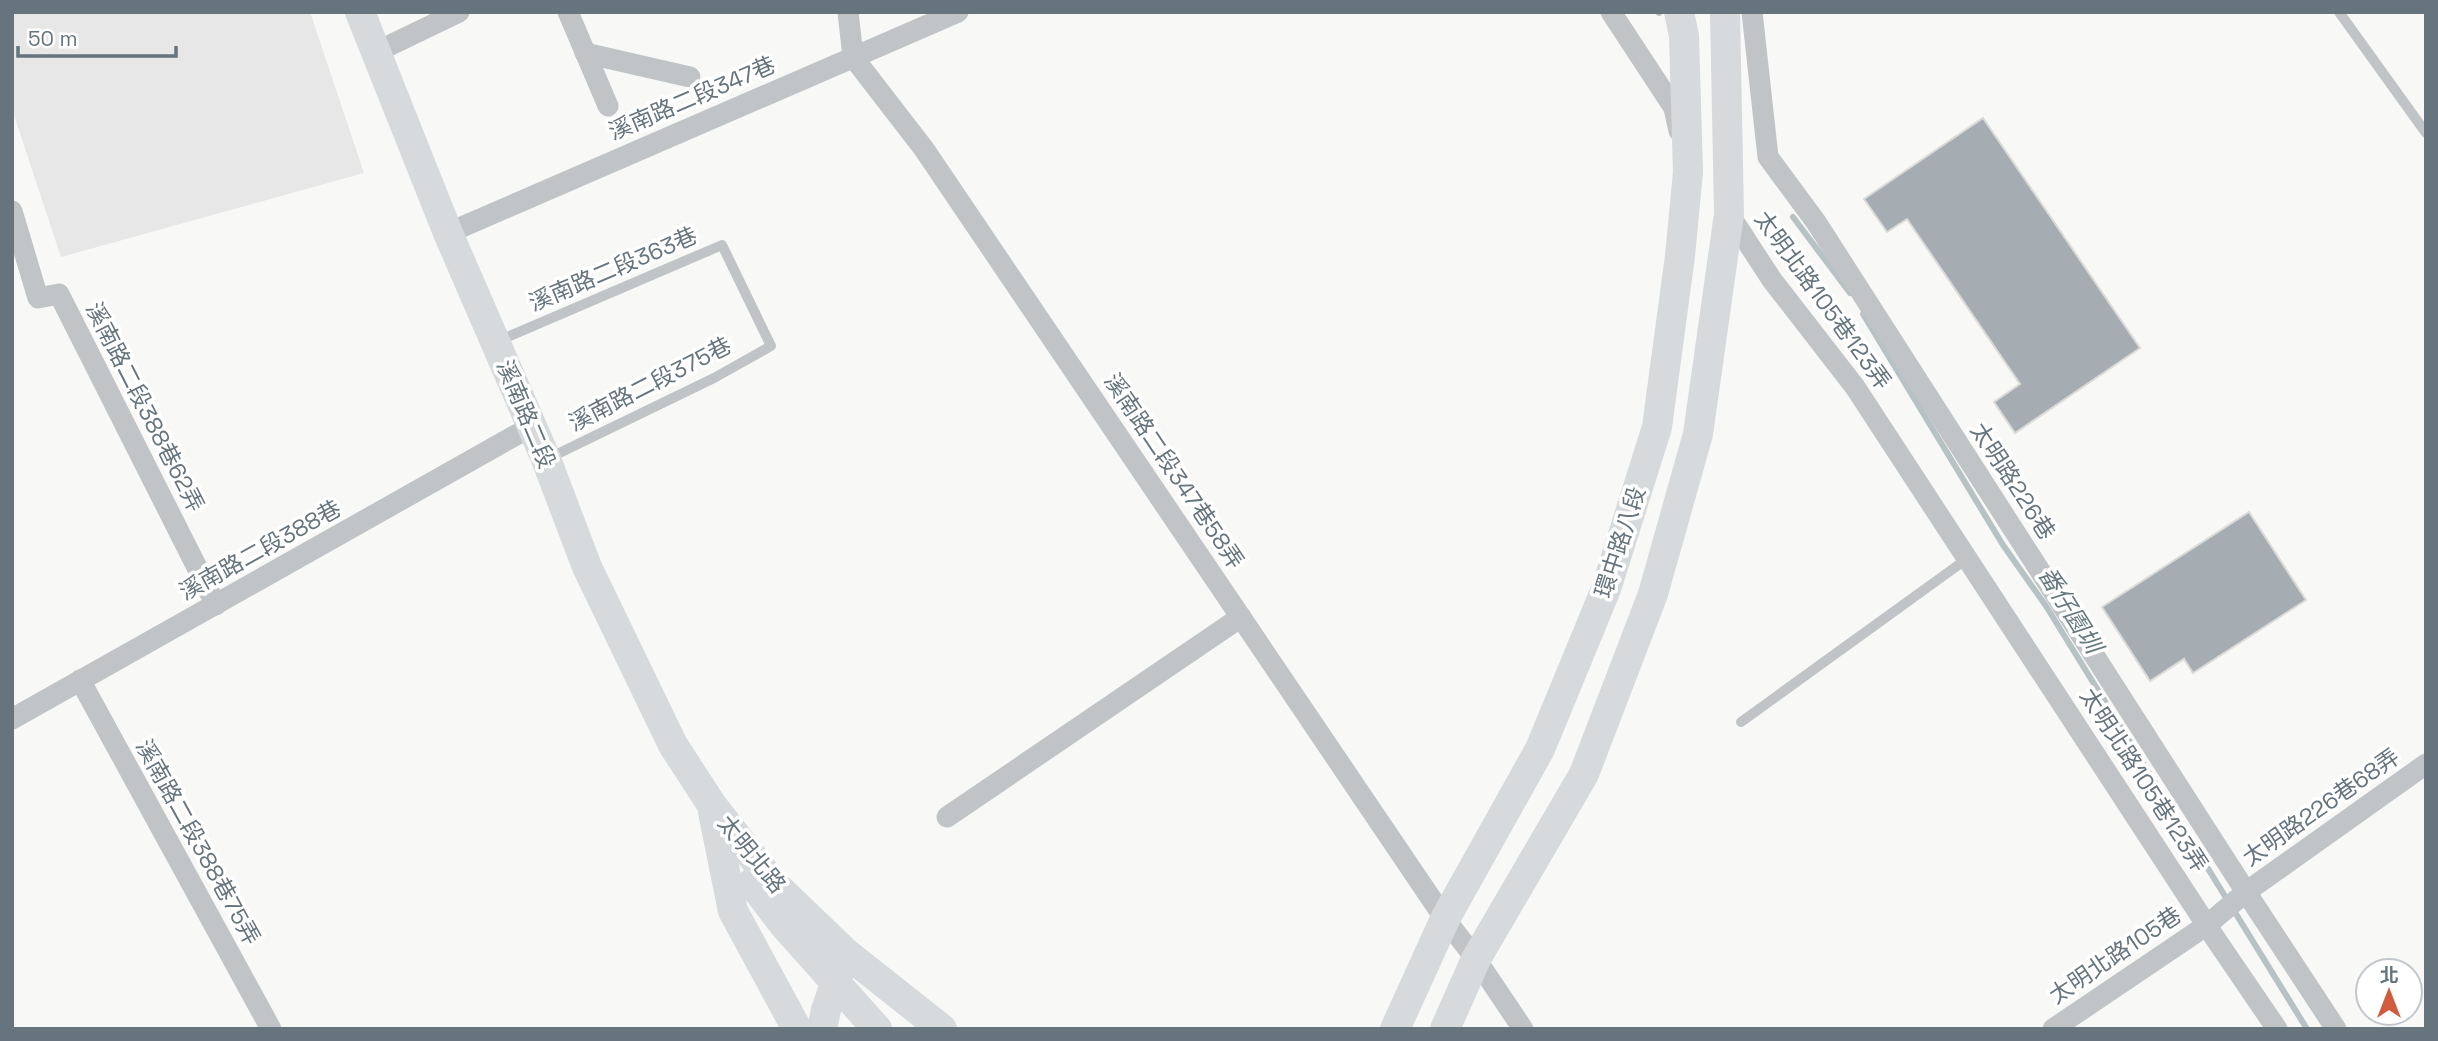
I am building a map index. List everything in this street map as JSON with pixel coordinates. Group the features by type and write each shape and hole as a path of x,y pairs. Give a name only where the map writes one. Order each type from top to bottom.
{"street":[{"name":"溪南路二段","path":"360,12 448,233 546,459 587,567 673,745 712,805"},
{"path":"376,52 459,12"},
{"path":"568,12 608,106"},
{"path":"848,12 853,57"},
{"name":"溪南路二段347巷","path":"448,233 957,12"},
{"path":"1611,12 1674,108 1688,172"},
{"name":"環中路八段","path":"1395,1029 1445,919 1540,750 1606,589 1657,427 1681,256 1688,172 1684,36 1679,12"},
{"name":"環中路八段","path":"1445,1029 1476,959 1584,774 1654,594 1698,434 1729,214 1726,12"},
{"name":"太明路226巷","path":"1752,12 1768,157 1816,222 2336,1029"},
{"path":"585,53 690,77"},
{"name":"溪南路二段347巷58弄","path":"853,57 924,149 1445,919 1476,959 1523,1029"},
{"name":"溪南路二段388巷62弄","path":"12,211 38,298 59,294 216,606"},
{"name":"太明北路105巷123弄","path":"1729,214 1772,280 1855,387 2277,1029"},
{"name":"溪南路二段388巷","path":"12,719 532,426"},
{"path":"947,817 1241,617"},
{"name":"溪南路二段388巷75弄","path":"79,680 271,1029"},
{"name":"太明路226巷68弄","path":"2207,925 2246,892 2426,764"},
{"path":"712,805 733,911 797,1029"},
{"name":"太明北路","path":"712,805 773,883 846,953 942,1029"},
{"name":"太明北路","path":"712,805 749,880 783,925 877,1029"},
{"name":"太明北路105巷","path":"2053,1029 2207,925"},
{"path":"822,1029 846,953"}],"lane":[{"path":"2339,12 2426,132"},
{"name":"溪南路二段363巷","path":"495,342 722,245 771,346"},
{"name":"溪南路二段375巷","path":"546,459 714,378 771,346"},
{"path":"1741,722 1968,558"}],"shaded area":[{"path":"12,12 310,12 364,173 61,257 12,109"}],"building":[{"path":"1983,118 2140,348 2015,433 1994,402 2020,384 1907,219 1887,232 1864,199"},
{"path":"2249,512 2306,600 2193,673 2184,659 2150,681 2102,607"}],"waterway":[{"name":"番仔園圳","path":"1793,217 1850,293"},
{"name":"番仔園圳","path":"1863,314 2003,545 2046,606 2307,1029"}]}
